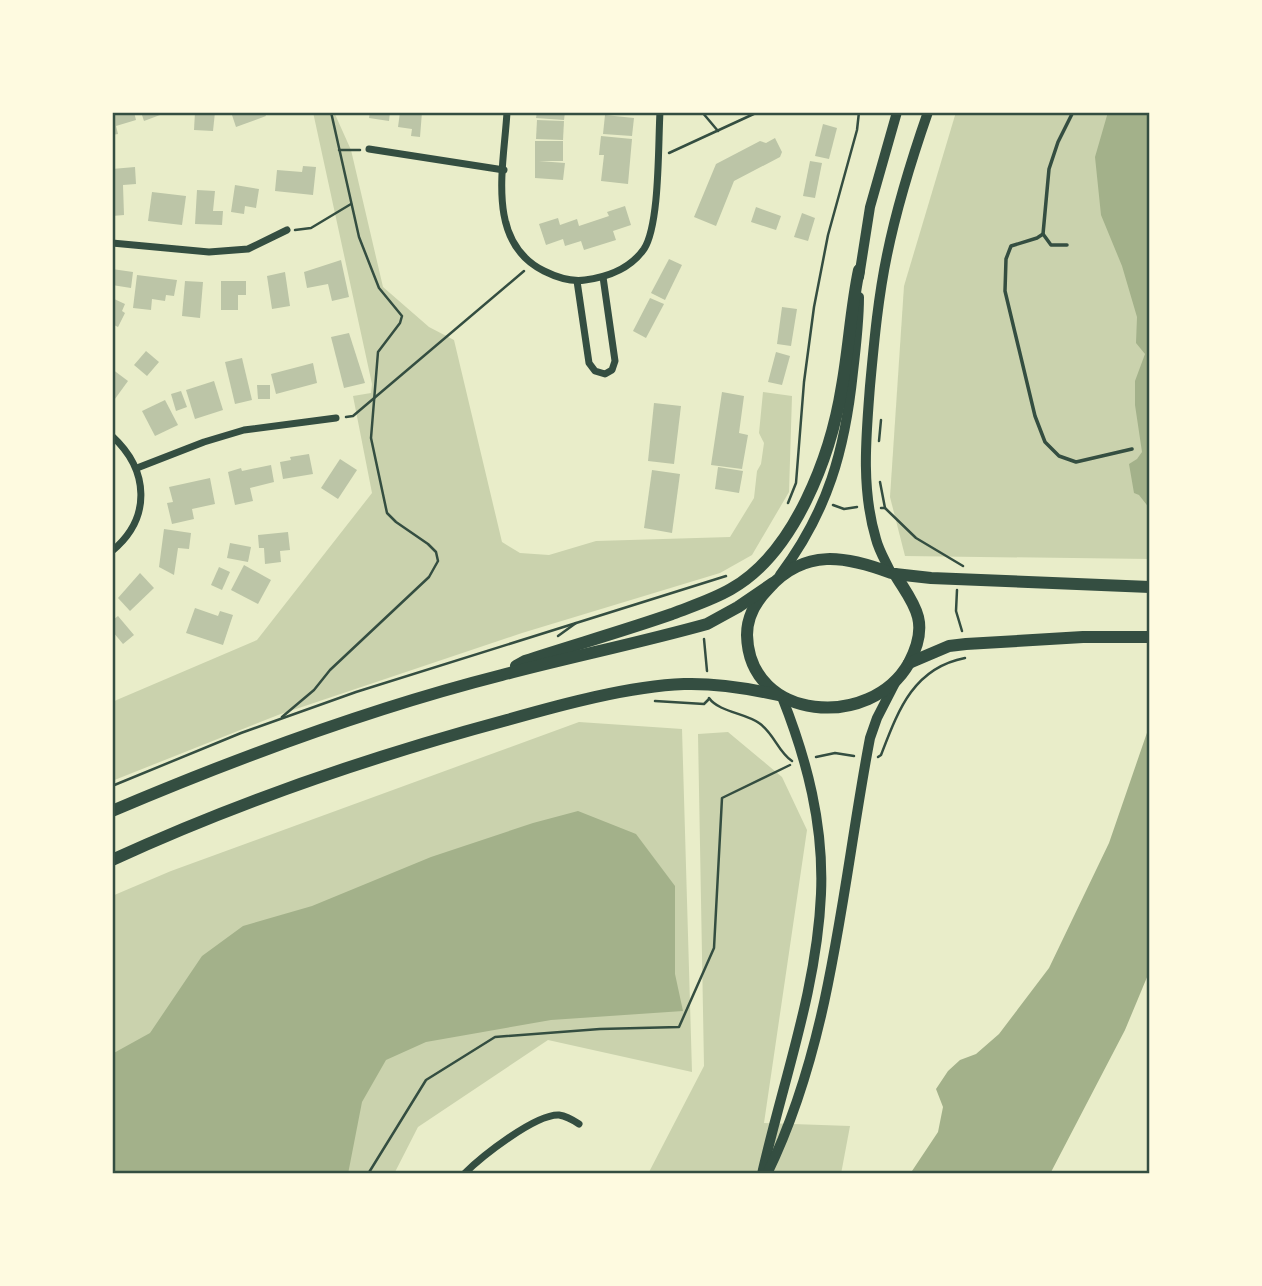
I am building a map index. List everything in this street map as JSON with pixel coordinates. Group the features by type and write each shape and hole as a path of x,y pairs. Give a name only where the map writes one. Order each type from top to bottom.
{"highway":[{"path":"500,675 525,661 624,631 701,603 730,590 760,569 785,539 826,450 836,413 859,270"},
{"path":"112,811 293,739 397,705 500,675 703,625 738,607 777,579 807,563 829,558 848,559 893,574 1150,587"},
{"path":"112,860 241,805 443,737 553,707 642,689 683,684 741,686 820,707 844,707 878,695 897,679 916,650 919,624 914,604 893,574"},
{"path":"777,579 754,607 748,621 748,647 761,674 780,696"},
{"path":"909,663 949,646 966,644 1083,637 1150,637"}],"main road":[{"path":"777,579 816,520 836,470 848,421 858,320 859,270 870,207 897,112"},
{"path":"893,574 876,540 869,506 865,460 878,313 892,232 928,112"},
{"path":"764,1174 783,1140 802,1085 834,953 866,758 877,718 897,679"},
{"path":"764,1174 808,985 821,893 818,828 805,758 780,696"}],"street":[{"path":"507,112 503,218 505,227 519,253 531,263 553,276 577,281 603,277 631,263 644,248 652,230 660,112"},
{"path":"369,149 504,170"},
{"path":"112,243 209,252 248,249 286,230"},
{"path":"577,281 589,363 595,371 605,374 612,370 615,361 603,277"},
{"path":"137,468 244,430 336,418"},
{"path":"112,436 128,451 137,468 141,498 137,518 122,542 112,551"},
{"path":"464,1174 480,1157 542,1118 558,1115 579,1124"}],"lane":[{"path":"1068,245 1052,245 1043,234 1049,169 1058,142 1073,112"},
{"path":"1043,234 1011,246 1006,259 1005,291 1035,416 1045,442 1059,456 1076,462 1132,449"}],"path":[{"path":"279,719 314,690 330,670 429,577 437,565 437,556 433,549 387,513 371,438 373,399 378,352 400,323 402,316 379,288 359,237 331,112"},
{"path":"702,112 718,131"},
{"path":"665,159 673,151 758,112"},
{"path":"788,503 794,488 799,455 804,382 814,307 828,235 857,130 859,112"},
{"path":"339,150 369,149"},
{"path":"286,230 304,231 312,228 351,204"},
{"path":"336,418 353,416 531,263"},
{"path":"794,488 808,494"},
{"path":"703,625 709,699 716,705 761,723 788,759 794,762 835,753 866,758 881,755 907,697 932,670 949,661 967,658 966,644 956,611 956,562 916,538 885,508 869,506 844,509 825,501"},
{"path":"112,786 279,719 382,684 700,585 736,571"},
{"path":"700,585 701,603"},
{"path":"646,700 704,704 709,699"},
{"path":"368,1174 426,1080 495,1037 600,1029 679,1027 714,948 722,797 790,765"}],"shaded area":[{"path":"313,112 334,112 351,150 383,287 429,327 454,340 502,542 520,553 549,555 596,541 730,537 754,498 764,443 759,433 763,392 792,396 789,492 752,555 720,573 522,633 278,715 112,781 112,702 257,640 372,493 353,396 371,393 372,384"},
{"path":"956,112 1150,112 1150,559 905,556 890,497 904,286"},
{"path":"1108,112 1150,112 1150,509 1139,495 1134,493 1129,464 1142,452 1135,405 1135,381 1145,354 1136,343 1137,317 1122,266 1101,215 1095,157"},
{"path":"579,722 682,729 692,1072 548,1040 418,1127 394,1174 112,1174 112,896 171,871"},
{"path":"1150,724 1150,970 1125,1030 1050,1174 910,1174 938,1132 943,1107 936,1089 948,1071 960,1060 976,1054 999,1034 1049,968 1109,843"},
{"path":"728,732 782,777 807,830 764,1123 850,1126 841,1174 648,1174 704,1066 698,734"},
{"path":"578,811 636,834 675,886 675,974 683,1011 551,1020 426,1042 386,1060 362,1102 348,1174 112,1174 112,1054 150,1033 202,956 243,926 312,906 431,857"}],"building":[{"path":"112,112 134,112 136,120 116,126 118,134 112,135"},
{"path":"141,112 168,112 144,121"},
{"path":"195,112 215,112 213,131 194,130"},
{"path":"231,112 264,112 266,116 236,127"},
{"path":"370,112 390,112 389,121 369,118"},
{"path":"400,112 422,112 420,137 411,136 412,129 398,127"},
{"path":"537,112 565,112 564,120 536,118"},
{"path":"605,115 634,118 632,136 603,134"},
{"path":"537,120 564,121 563,140 536,139"},
{"path":"823,124 837,128 829,159 815,156"},
{"path":"601,136 632,139 628,184 601,181 604,155 599,155"},
{"path":"775,138 782,152 780,157 734,181 716,226 694,217 716,164 760,141 766,143"},
{"path":"535,141 563,141 563,161 539,161 565,163 563,180 535,178"},
{"path":"810,161 822,163 815,198 803,196"},
{"path":"303,166 316,167 313,195 275,191 277,170 302,172"},
{"path":"135,167 136,184 123,185 124,215 112,216 112,169"},
{"path":"235,185 259,189 256,208 245,206 244,214 231,212"},
{"path":"197,190 215,191 213,211 223,211 222,225 195,224"},
{"path":"152,192 186,196 182,225 148,221"},
{"path":"625,206 631,225 613,231 616,240 584,250 581,241 565,246 563,239 546,245 539,224 558,218 560,225 577,219 579,226 609,216 607,212"},
{"path":"756,207 781,216 776,230 751,222"},
{"path":"802,213 815,218 808,241 794,237"},
{"path":"669,259 682,265 665,300 651,293"},
{"path":"341,260 349,297 332,301 328,284 307,288 304,272"},
{"path":"112,269 133,272 131,288 112,285"},
{"path":"285,272 290,306 272,309 267,276"},
{"path":"137,275 177,280 174,296 166,295 165,301 152,299 151,310 133,308"},
{"path":"185,281 203,282 200,318 182,316"},
{"path":"221,281 246,281 246,295 238,295 238,310 221,310"},
{"path":"112,298 125,304 122,311 125,313 118,327 112,324"},
{"path":"650,298 664,304 646,338 633,331"},
{"path":"782,307 797,309 791,346 777,344"},
{"path":"349,333 365,383 344,388 331,337"},
{"path":"146,351 159,362 147,376 134,365"},
{"path":"776,352 790,356 782,385 768,382"},
{"path":"242,358 252,400 235,404 225,362"},
{"path":"313,363 317,383 276,394 271,374"},
{"path":"112,369 128,381 112,403"},
{"path":"214,381 223,410 195,419 186,390"},
{"path":"257,385 270,385 270,399 258,399"},
{"path":"181,391 187,407 176,411 171,394"},
{"path":"722,392 744,396 739,433 748,435 742,469 711,465"},
{"path":"165,400 178,425 155,436 142,411"},
{"path":"654,403 681,406 674,464 648,461"},
{"path":"309,454 313,474 283,479 280,462 291,460 290,457"},
{"path":"340,459 357,470 338,499 321,488"},
{"path":"271,465 274,482 250,488 253,501 235,505 228,472"},
{"path":"718,467 743,471 739,493 715,489"},
{"path":"652,470 680,474 672,533 644,528"},
{"path":"210,478 215,504 192,509 194,519 172,524 167,503 173,502 169,487"},
{"path":"164,529 191,533 189,549 178,548 174,575 159,567"},
{"path":"288,532 290,550 280,551 281,562 265,564 264,548 259,548 258,535"},
{"path":"230,543 251,547 248,562 227,558"},
{"path":"244,565 271,580 258,604 231,590"},
{"path":"219,567 230,572 222,590 211,585"},
{"path":"140,573 154,588 130,611 118,598"},
{"path":"195,608 218,616 220,611 233,615 223,645 186,633"},
{"path":"112,616 114,619 118,616 134,635 123,644 113,632 112,634"}]}
